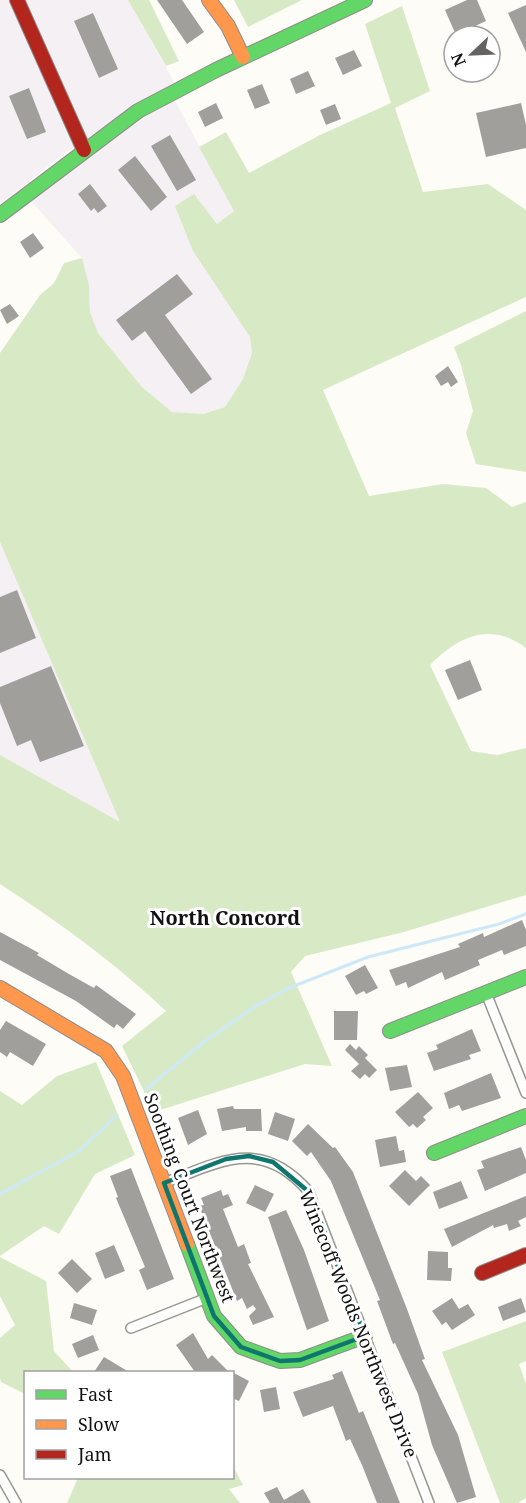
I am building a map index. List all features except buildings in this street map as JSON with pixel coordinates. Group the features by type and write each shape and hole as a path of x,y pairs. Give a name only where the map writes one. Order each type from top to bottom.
{"street":[{"path":"17,0 84,150"},
{"path":"209,0 228,26 243,57"},
{"path":"0,215 138,111 243,57 365,0"},
{"path":"390,1030 526,977"},
{"name":"Soothing Court Northwest","path":"0,988 106,1051 123,1076 214,1316 226,1333 241,1347 261,1356 280,1360 300,1359 365,1336"},
{"path":"486,993 526,1093"},
{"path":"434,1153 526,1116"},
{"name":"Winecoff Woods Northwest Drive","path":"164,1182 226,1159 249,1156 273,1162 296,1177 309,1192 429,1503"},
{"path":"482,1273 526,1255"},
{"path":"131,1328 207,1298"},
{"path":"0,1474 16,1503"}],"highlighted area":[{"path":"249,1156 273,1162 309,1192 365,1336 300,1360 280,1361 241,1347 214,1316 164,1183 226,1159"}],"shaded area":[{"path":"0,0 128,0 174,82 69,150 0,204"},
{"path":"174,99 234,211 217,224 193,251 250,337 252,353 243,379 225,407 203,414 172,412 142,387 98,333 90,312 89,285 82,258 31,201 88,155"},
{"path":"0,542 121,823 0,755"}],"green space":[{"path":"128,0 149,0 179,61 166,66"},
{"path":"234,0 302,0 248,27"},
{"path":"402,6 430,91 395,108 423,192 488,184 526,210 526,297 323,390 369,496 443,484 486,488 512,507 526,502 526,648 500,635 475,636 452,647 430,665 471,751 497,755 526,748 526,895 404,932 305,956 291,972 332,1066 305,1064 154,1112 122,1046 166,1011 86,944 0,884 0,755 120,822 0,542 0,353 40,295 54,283 64,263 82,258 89,285 90,312 98,333 142,387 172,412 203,414 225,407 243,379 252,353 250,337 193,251 175,206 194,194 217,224 234,211 199,147 226,132 249,173 320,135 391,103 365,24"},
{"path":"526,311 526,472 476,464 466,433 473,411 454,347"},
{"path":"96,1062 135,1155 95,1174 59,1234 44,1226 0,1256 0,1091 22,1105 57,1076"},
{"path":"0,1257 46,1281 54,1351 72,1371 24,1371 24,1394 1,1382 0,1338 15,1325 0,1296"},
{"path":"526,1321 526,1361 519,1364 526,1384 526,1498 518,1503 500,1503 442,1352"},
{"path":"234,1468 243,1485 229,1489 240,1503 67,1503 78,1479 234,1479"}],"waterway":[{"path":"146,1089 205,1041 256,1006 289,988 368,957 499,924 526,914"},
{"path":"0,1194 79,1151 117,1115"}],"traffic: fast":[{"path":"0,215 138,111 216,70 365,0"},
{"path":"390,1031 526,977"},
{"path":"434,1153 526,1116"},
{"path":"187,1244 214,1316 241,1347 280,1361 300,1360 365,1336"}],"traffic: slow":[{"path":"209,0 228,26 243,57"},
{"path":"0,988 106,1051 123,1076 187,1244"}],"traffic: jam":[{"path":"17,0 84,150"},
{"path":"482,1273 526,1255"}],"district":[{"name":"North Concord","path":"225,918"}]}
